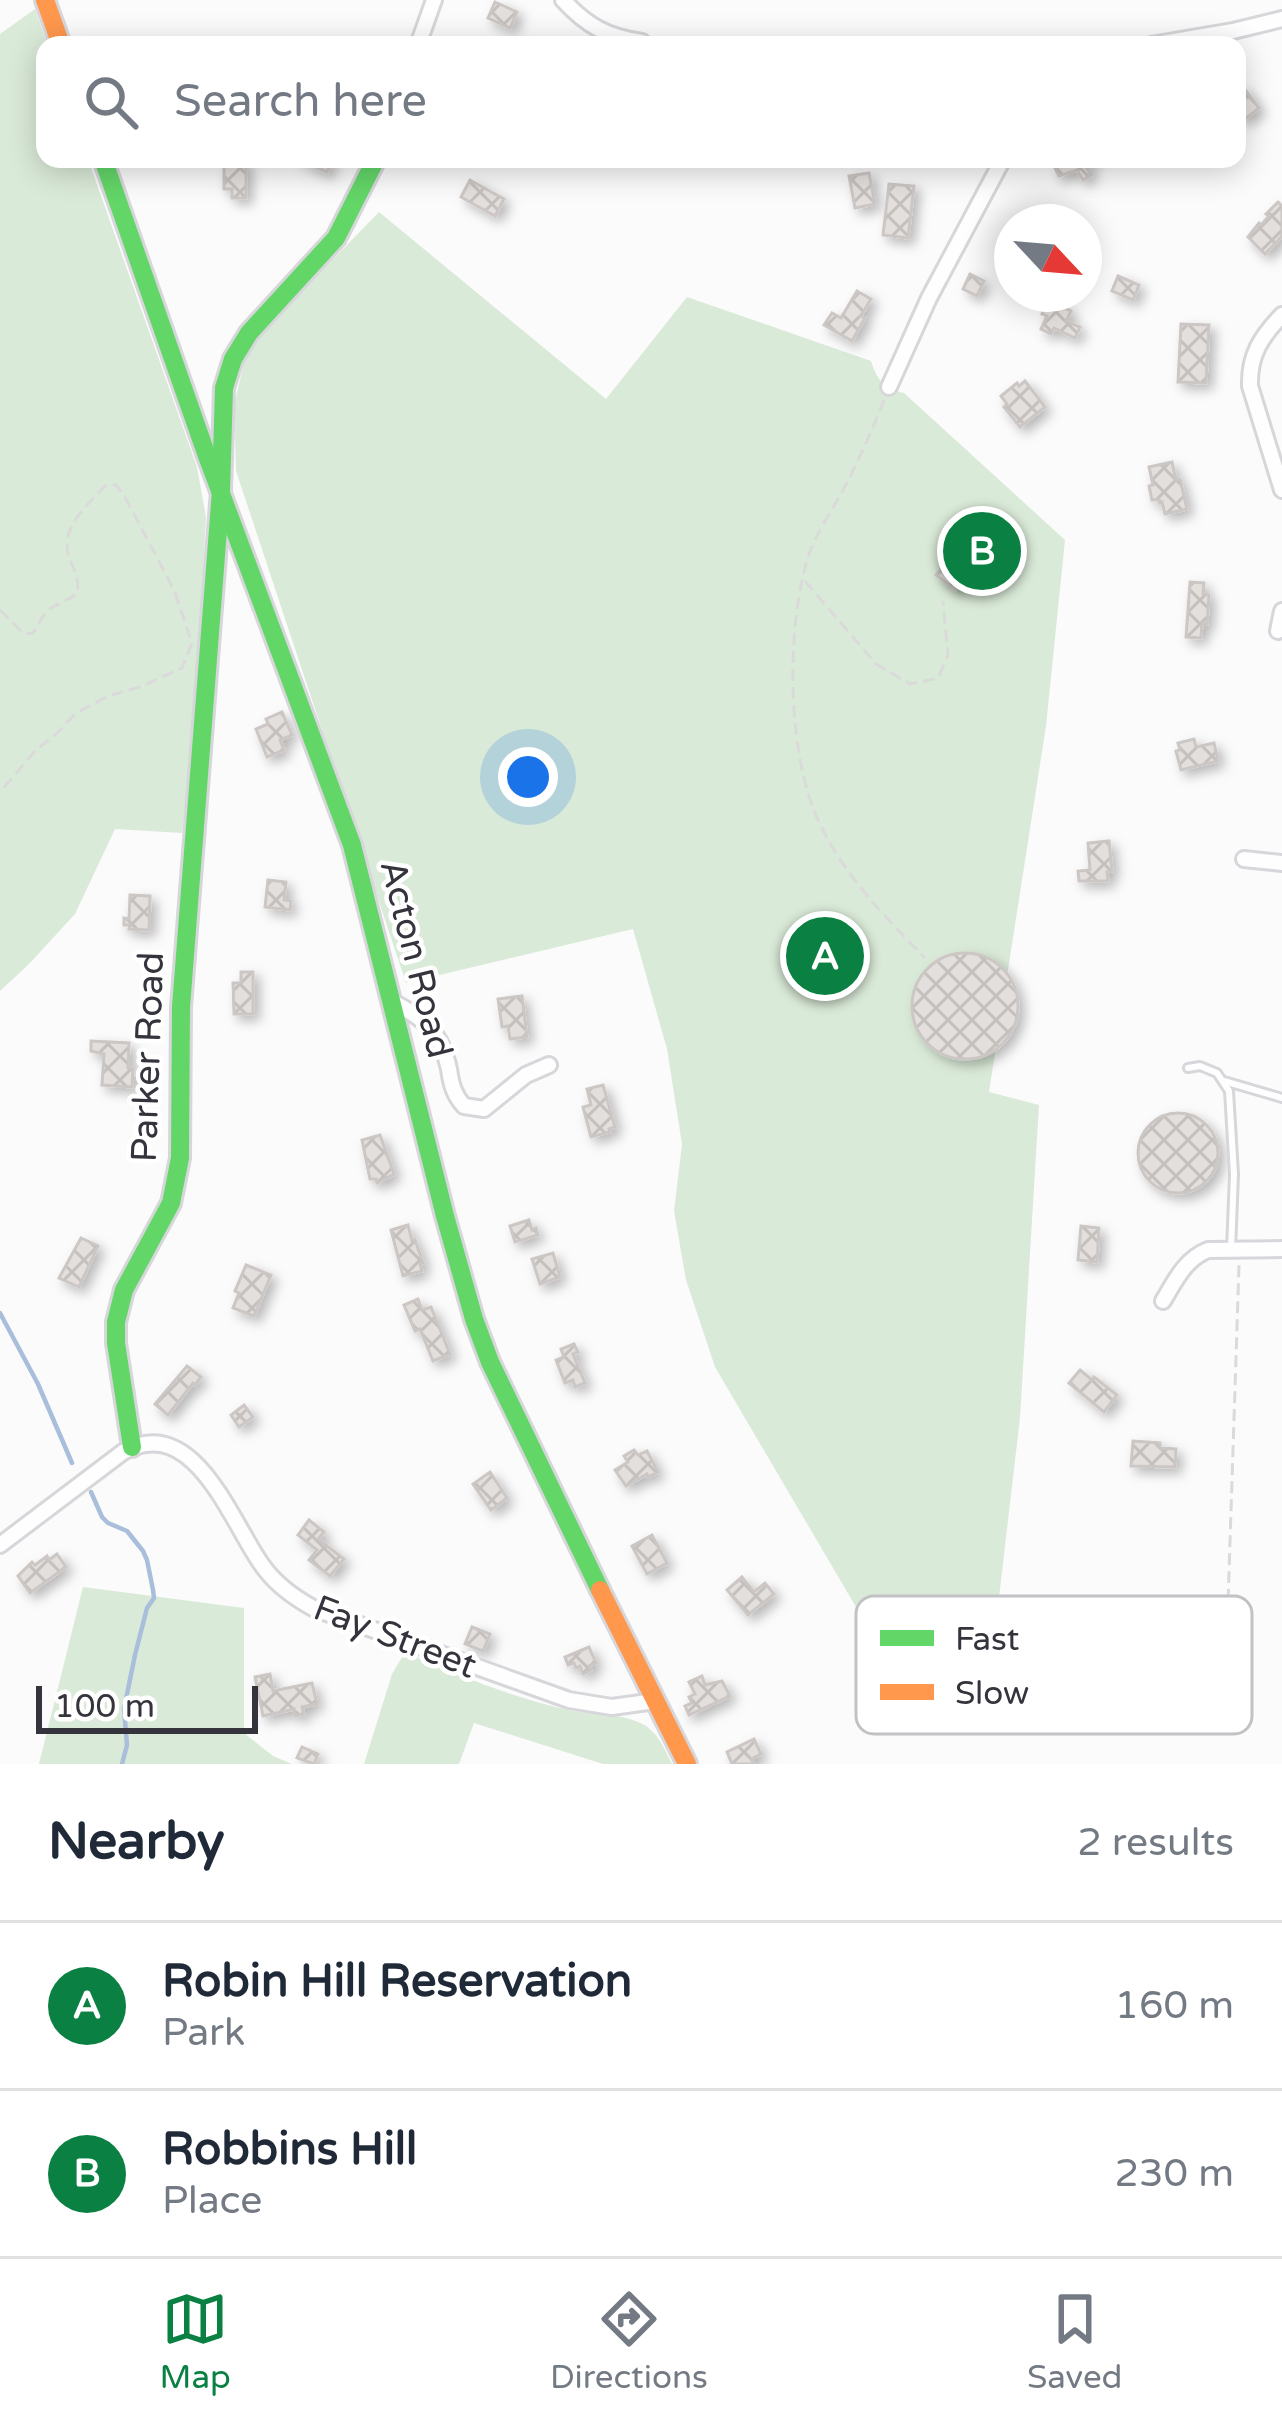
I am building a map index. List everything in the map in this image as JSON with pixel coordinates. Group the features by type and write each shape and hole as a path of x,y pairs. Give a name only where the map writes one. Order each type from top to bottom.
{"main road":[{"path":"45,0 59,36"},
{"name":"Acton Road","path":"106,168 352,845 459,1274 490,1362 686,1764"},
{"name":"Parker Road","path":"132,1447 116,1322 124,1290 171,1203 180,1158 181,1007 227,374 249,333 336,238 372,168"}],"street":[{"path":"421,36 434,0"},
{"path":"563,0 591,27 615,36"},
{"path":"1204,36 1282,19"},
{"path":"889,387 928,298 998,168"},
{"path":"1282,316 1260,341 1249,369 1282,490"},
{"path":"1278,631 1282,611"},
{"path":"1244,859 1282,863"},
{"path":"393,1002 420,1016 437,1035 456,1098 464,1106 484,1109 526,1075 549,1065"},
{"path":"1163,1301 1191,1259 1208,1250 1282,1249"},
{"name":"Fay Street","path":"132,1447 164,1446 195,1462 264,1569 287,1592 313,1608 569,1700 613,1707 655,1701"},
{"path":"0,1544 132,1447"}],"lane":[{"path":"1187,1068 1217,1073 1229,1091 1236,1251"},
{"path":"1224,1081 1282,1098"}],"path":[{"path":"889,387 856,464 814,542 803,580 794,649 795,710 811,802 832,845 885,917 925,958"},
{"path":"0,610 25,634 33,633 46,610 76,595 80,584 66,544 75,520 105,486 116,485 174,590 192,643 182,668 108,695 75,714 0,792"},
{"path":"803,580 876,664 910,684 938,678 943,667 947,656 943,601"},
{"path":"1227,1596 1236,1251"}],"green space":[{"path":"35,9 45,36 36,36 36,168 91,168 197,467 206,517 194,741 182,833 115,829 75,914 0,991 0,34"},
{"path":"379,212 606,399 687,297 871,361 882,383 904,393 1065,540 1046,726 989,1092 1039,1105 1020,1418 999,1596 856,1596 856,1607 715,1367 686,1280 674,1211 682,1144 667,1049 633,929 406,983 236,471 234,405 245,359 271,323"},
{"path":"83,1587 244,1608 244,1733 292,1764 39,1764"},
{"path":"405,1652 524,1698 637,1721 655,1734 672,1764 603,1764 474,1723 459,1764 364,1764 392,1674"}],"building":[{"path":"495,2 517,12 510,28 488,18"},
{"path":"1246,91 1259,108 1246,118"},
{"path":"224,168 246,168 246,198 232,198 232,189 224,189"},
{"path":"1055,168 1087,168 1091,175 1083,180 1077,170 1059,176"},
{"path":"869,173 875,204 855,208 849,176"},
{"path":"470,180 504,199 495,216 461,197"},
{"path":"889,184 914,186 908,238 883,235"},
{"path":"1278,202 1282,236 1265,254 1248,237"},
{"path":"970,274 984,281 977,296 963,289"},
{"path":"1118,276 1139,285 1133,300 1112,291"},
{"path":"857,291 871,299 852,341 824,325 832,313 841,318"},
{"path":"1070,312 1066,321 1080,327 1075,338 1054,328 1051,334 1041,329 1047,316 1042,314"},
{"path":"1181,324 1209,325 1206,383 1178,382"},
{"path":"1025,381 1045,407 1020,427 1001,396"},
{"path":"1172,462 1187,509 1165,514 1162,502 1152,500 1149,467"},
{"path":"952,555 959,561 954,567 969,572 955,590 936,575"},
{"path":"1190,582 1204,583 1203,594 1209,595 1201,638 1186,637"},
{"path":"282,712 292,735 280,740 284,750 267,757 256,729"},
{"path":"1194,739 1196,747 1214,743 1218,761 1181,770 1178,743"},
{"path":"1109,841 1112,871 1107,872 1108,881 1079,881 1078,871 1090,870 1088,843"},
{"path":"268,880 286,882 284,900 291,901 290,910 265,907"},
{"path":"130,895 150,896 149,930 124,925 124,918 129,919"},
{"path":"965,953 985,957 1002,969 1014,986 1018,1006 1014,1026 1002,1043 985,1055 965,1059 945,1055 928,1043 916,1026 912,1006 916,986 928,969 945,957"},
{"path":"241,972 253,972 253,1014 234,1014 233,983 241,983"},
{"path":"522,996 527,1037 510,1039 508,1026 502,1027 498,999"},
{"path":"91,1041 129,1043 132,1087 102,1085 104,1054 91,1051"},
{"path":"603,1085 615,1127 591,1137 583,1107 591,1105 587,1089"},
{"path":"1178,1113 1206,1125 1218,1153 1206,1181 1178,1193 1150,1181 1138,1153 1150,1125"},
{"path":"380,1135 394,1174 377,1183 370,1179 362,1140"},
{"path":"529,1220 538,1235 515,1242 510,1226"},
{"path":"408,1225 423,1263 422,1271 403,1276 391,1230"},
{"path":"1081,1226 1099,1228 1097,1262 1078,1260"},
{"path":"81,1238 98,1246 79,1287 59,1278"},
{"path":"553,1253 560,1277 540,1284 532,1259"},
{"path":"246,1265 271,1275 254,1316 233,1308"},
{"path":"418,1299 422,1310 431,1307 450,1354 433,1361 404,1305"},
{"path":"574,1344 578,1352 573,1354 585,1383 575,1387 573,1380 565,1383 556,1360 564,1357 561,1349"},
{"path":"187,1366 201,1377 168,1415 155,1404"},
{"path":"1080,1370 1117,1395 1104,1412 1069,1383"},
{"path":"244,1405 253,1417 239,1427 231,1415"},
{"path":"1133,1441 1176,1449 1175,1467 1131,1466"},
{"path":"634,1450 638,1455 647,1451 658,1472 626,1486 615,1470 628,1462 624,1456"},
{"path":"490,1472 507,1498 491,1510 473,1484"},
{"path":"309,1520 324,1532 318,1539 344,1559 330,1576 309,1560 317,1550 298,1535"},
{"path":"652,1535 667,1563 647,1574 632,1546"},
{"path":"57,1554 66,1567 30,1593 18,1576 32,1562 35,1565"},
{"path":"742,1577 754,1592 765,1583 774,1594 748,1615 727,1590"},
{"path":"472,1627 490,1634 483,1651 465,1644"},
{"path":"589,1647 596,1663 589,1666 591,1670 583,1674 580,1666 568,1665 565,1657"},
{"path":"270,1674 273,1691 312,1683 317,1704 302,1707 304,1714 295,1716 294,1709 263,1716 255,1677"},
{"path":"702,1676 705,1685 722,1681 730,1696 689,1715 685,1706 695,1694 689,1682"},
{"path":"754,1739 761,1754 751,1759 754,1764 732,1764 727,1752"},
{"path":"302,1747 318,1754 314,1764 297,1758"}],"waterway":[{"path":"0,1313 72,1463"},
{"path":"91,1492 102,1517 127,1531 143,1551 154,1598 147,1608 124,1709 127,1745 122,1764"}],"traffic: fast":[{"path":"106,168 352,845 474,1319 490,1362 600,1590"},
{"path":"132,1447 116,1322 124,1290 171,1203 180,1158 181,1007 221,491 224,388 233,359 249,333 336,238 371,168"}],"traffic: slow":[{"path":"45,0 58,36"},
{"path":"600,1590 687,1764"}],"place":[{"name":"Robbins Hill","path":"982,551"},
{"name":"Robin Hill Reservation","path":"825,956"}]}
